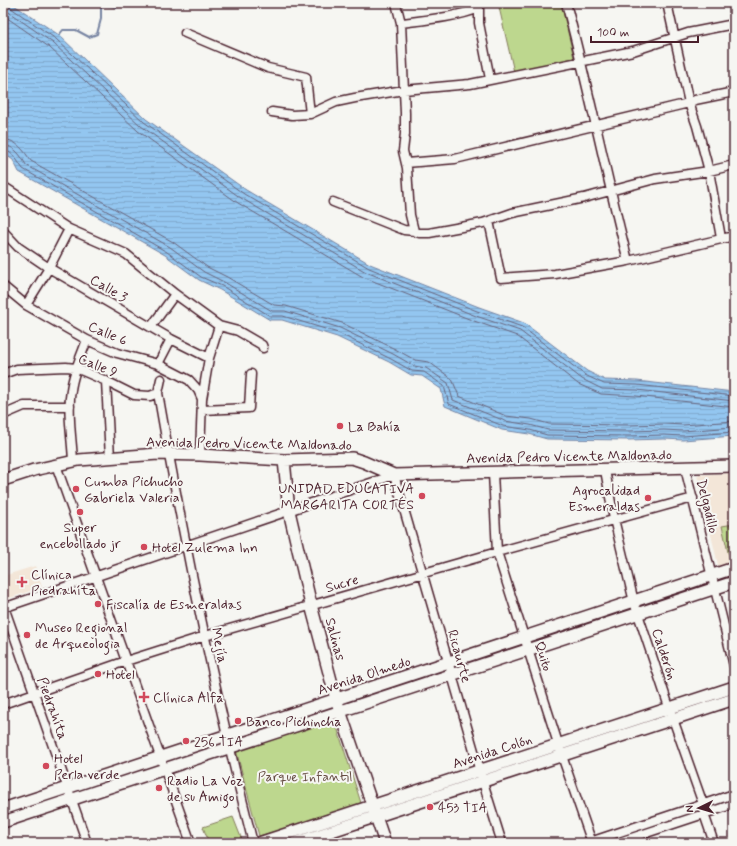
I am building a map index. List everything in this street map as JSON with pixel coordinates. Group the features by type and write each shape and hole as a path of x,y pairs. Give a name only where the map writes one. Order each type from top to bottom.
{"street":[{"path":"396,3 401,23 406,124 403,151 406,163 410,215 414,230"},
{"path":"566,3 582,61 610,192 628,261"},
{"path":"667,3 689,103 709,171 722,238"},
{"path":"401,23 472,11 479,5"},
{"path":"479,5 480,23 490,80"},
{"path":"272,112 292,115 310,114 336,102 404,90 470,84 633,51 675,37 734,24"},
{"path":"185,33 268,68 306,77 310,114"},
{"path":"406,163 455,159 689,103 695,100 734,92"},
{"path":"333,202 398,228 414,230 419,233 429,233 489,221 512,213 610,192 617,188 655,178 709,171 734,165"},
{"path":"3,186 69,229 126,254 175,294 219,326 238,331 262,345 263,348"},
{"path":"489,221 501,278 555,274 628,261 734,236"},
{"path":"26,305 49,268 69,229"},
{"name":"Calle 3","path":"3,231 18,247 49,268 171,339 209,358"},
{"name":"Calle 6","path":"3,286 26,305 88,340 117,353 158,364 189,380 198,390 202,399"},
{"path":"151,327 175,294"},
{"path":"200,455 202,399 209,358 219,326"},
{"path":"158,364 171,339"},
{"path":"73,461 70,406 71,389 76,368 88,340"},
{"name":"Calle 9","path":"3,374 17,369 76,368 134,395 150,396 158,393"},
{"path":"202,410 249,408 251,374"},
{"name":"Mejía","path":"161,379 158,393 186,546 226,736 253,843"},
{"path":"106,381 110,458"},
{"path":"3,415 24,406 70,406"},
{"name":"Avenida Pedro Vicente Maldonado","path":"3,480 34,470 73,461 169,454 284,460 352,458 375,466 394,475 734,466"},
{"name":"Salinas","path":"284,460 289,511 311,605 336,699 385,843"},
{"path":"56,465 191,843"},
{"name":"Delgadillo","path":"685,468 734,666"},
{"name":"Calderón","path":"605,470 614,519 634,602 703,804 704,814 714,843"},
{"name":"Quito","path":"493,473 497,552 590,842"},
{"path":"3,607 96,577 394,475"},
{"name":"Ricaurte","path":"394,475 502,843"},
{"name":"Sucre","path":"3,704 126,661 204,636 422,573 693,498"},
{"name":"Avenida Olmedo","path":"3,809 734,568"},
{"name":"Avenida Olmedo","path":"3,822 734,582"},
{"name":"Piedrahíta","path":"3,607 87,843"},
{"name":"Avenida Colón","path":"295,843 480,771 734,687"},
{"name":"Avenida Colón","path":"259,843 483,782 734,699"},
{"path":"590,842 734,794"},
{"path":"616,843 734,804"}],"shaded area":[{"path":"734,473 734,564 719,569 697,475"},
{"name":"Clínica Piedrahíta","path":"35,566 42,587 4,600 3,576"}],"green space":[{"path":"498,3 561,3 574,58 514,72"},
{"path":"734,524 734,560 730,561 722,526"},
{"name":"Parque Infantil","path":"335,721 362,806 259,836 236,750"},
{"path":"233,817 242,840 234,843 209,843 203,827"}],"water":[{"path":"3,3 11,3 59,35 146,119 246,190 370,264 524,323 587,371 605,380 637,381 734,392 734,436 683,440 547,439 529,434 502,430 445,406 441,389 422,376 411,375 389,362 337,337 282,320 270,320 220,290 199,280 165,255 19,172 13,160 3,153"}],"waterway":[{"path":"59,35 63,30 76,30 89,37 97,34 101,19 101,7 105,5 117,7 124,3"}],"place":[{"name":"La Bahía","path":"340,426"},
{"name":"Cumba Pichucho Gabriela Valeria","path":"76,489"},
{"name":"UNIDAD EDUCATIVA MARGARITA CORTÉS","path":"422,496"},
{"name":"Agrocalidad Esmeraldas","path":"648,498"},
{"name":"Super encebollado jr","path":"80,512"},
{"name":"Hotel Zulema Inn","path":"144,547"},
{"name":"Clínica Piedrahíta","path":"22,582"},
{"name":"Fiscalía de Esmeraldas","path":"98,604"},
{"name":"Museo Regional de Arqueologia","path":"27,635"},
{"name":"Hotel","path":"98,674"},
{"name":"Clínica Alfa","path":"144,697"},
{"name":"Banco Pichincha","path":"238,721"},
{"name":"256 TIA","path":"186,741"},
{"name":"Hotel Perla verde","path":"46,766"},
{"name":"Radio La Voz de su Amigo","path":"159,788"},
{"name":"453 TIA","path":"430,807"}]}
